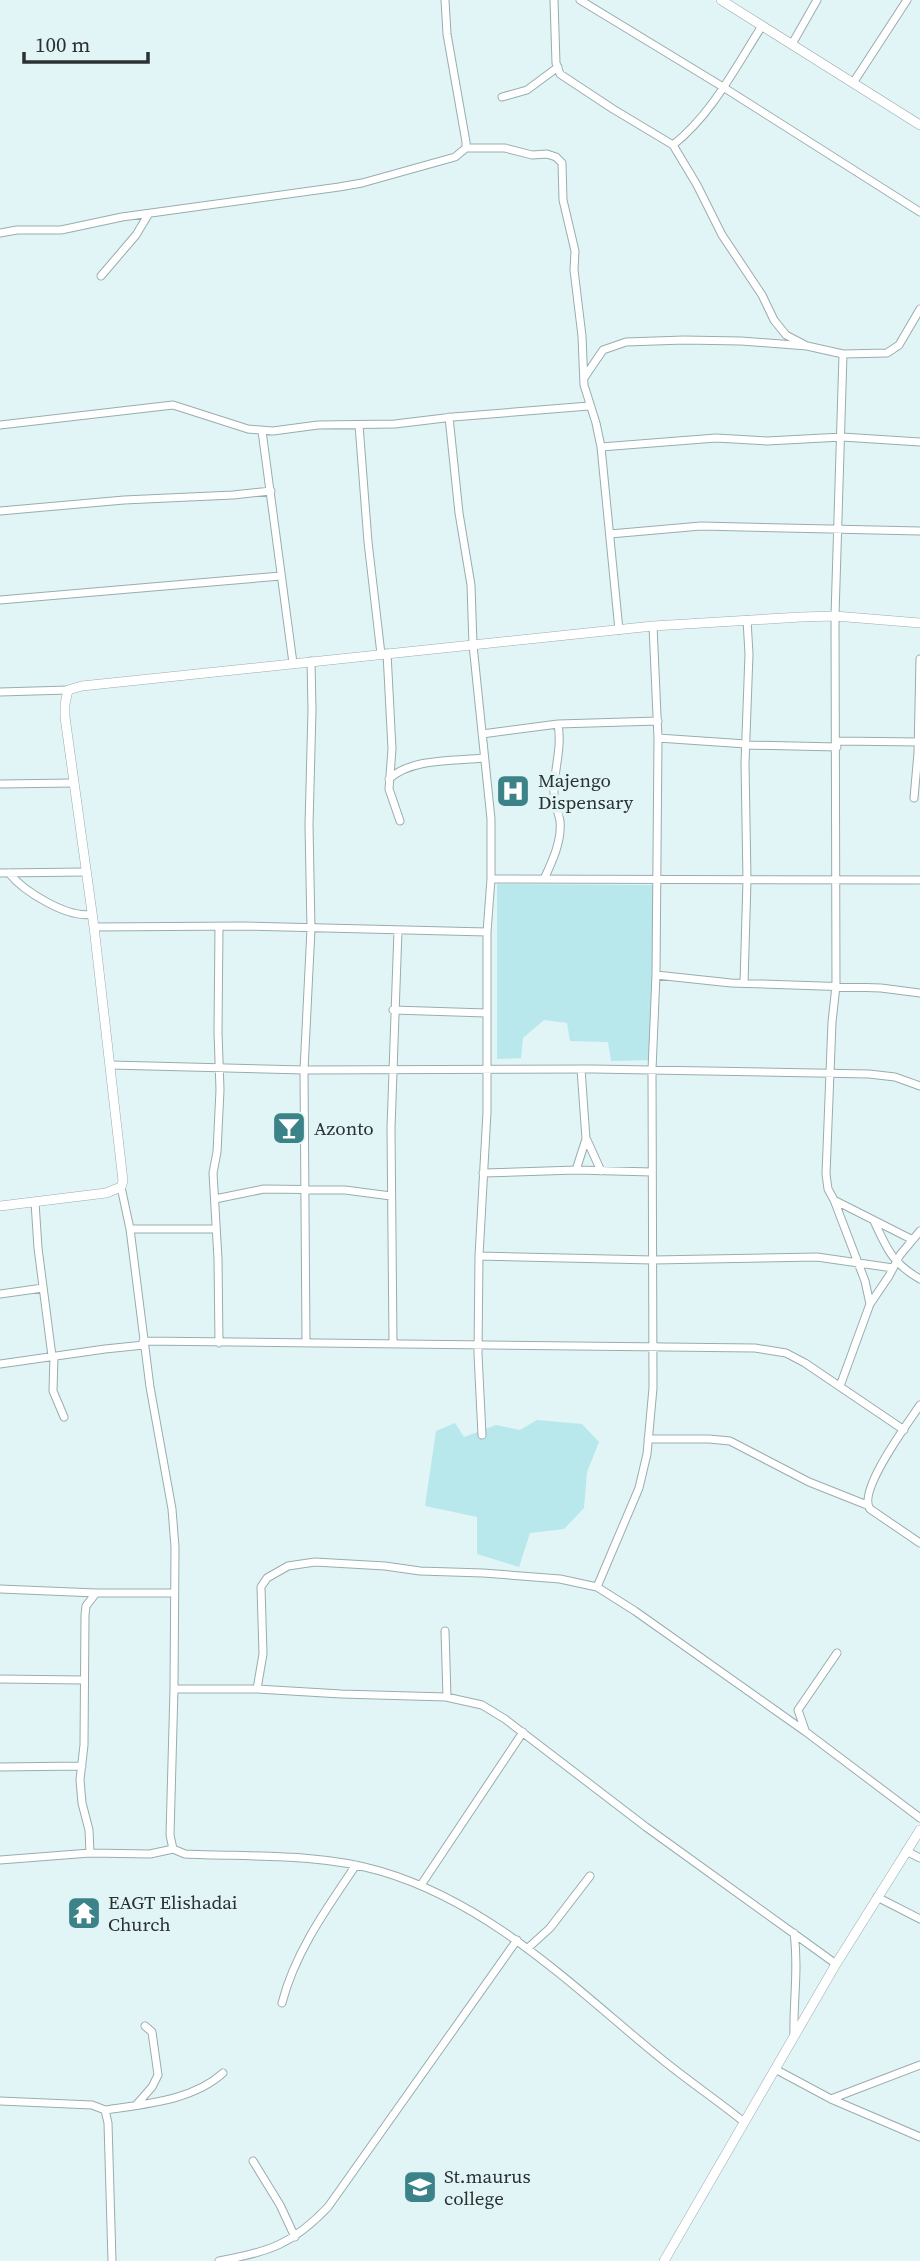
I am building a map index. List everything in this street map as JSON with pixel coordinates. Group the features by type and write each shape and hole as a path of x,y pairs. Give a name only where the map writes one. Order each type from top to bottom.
{"street":[{"path":"445,0 447,34 466,148"},
{"path":"554,0 558,67 565,79 673,145 722,235 762,295 774,320 786,335 807,346"},
{"path":"580,0 920,212"},
{"path":"721,0 920,124"},
{"path":"792,44 817,0"},
{"path":"853,83 907,0"},
{"path":"673,145 693,129 762,26"},
{"path":"502,97 527,90 558,67"},
{"path":"0,233 17,230 61,230 122,217 362,183 455,157 466,148 505,148 532,155 556,157 562,163 563,200 575,251 574,270 584,378 601,447 619,630"},
{"path":"101,275 136,235 148,215"},
{"path":"584,378 603,350 626,342 684,340 807,346 843,354 873,355 893,350 907,333 920,309"},
{"path":"843,354 835,616 836,986 826,1174 828,1189 865,1281 870,1304"},
{"path":"0,425 173,405 262,431 318,425 395,424 589,406"},
{"path":"449,417 459,513 471,585 473,645 491,819 485,1070 487,1112 479,1256 478,1344 482,1435"},
{"path":"359,425 368,542 384,653 392,748 389,789 400,821"},
{"path":"262,431 293,663"},
{"path":"601,447 716,438 767,442 842,437 920,442"},
{"path":"0,510 271,491"},
{"path":"610,534 702,526 920,531"},
{"path":"0,600 281,576"},
{"path":"0,692 68,690 82,686 653,626 835,616 920,623"},
{"path":"744,983 749,654 747,620"},
{"path":"597,1587 645,1468 653,1388 652,1070 656,975 658,720 653,626"},
{"path":"914,798 919,742 920,659"},
{"path":"306,1342 304,1070 311,929 311,661"},
{"path":"68,690 65,717 111,1065 123,1175 121,1187 130,1230 143,1343 172,1509 174,1689 170,1835 173,1849"},
{"path":"482,734 558,724 658,720"},
{"path":"544,879 560,831 554,794 561,740 558,724"},
{"path":"658,738 746,745 919,742"},
{"path":"389,780 404,768 416,765 484,758"},
{"path":"0,784 73,783"},
{"path":"0,873 85,872"},
{"path":"9,873 39,897 62,909 83,916 92,914"},
{"path":"491,879 920,880"},
{"path":"94,927 243,926 487,932"},
{"path":"219,928 220,1090 217,1152 213,1173 219,1343"},
{"path":"393,1344 392,1070 398,930"},
{"path":"656,975 920,993"},
{"path":"393,1010 486,1013"},
{"path":"111,1065 218,1069 581,1069 869,1074 895,1077 920,1086"},
{"path":"581,1069 586,1139 601,1171"},
{"path":"576,1170 586,1139"},
{"path":"483,1173 576,1170 652,1172"},
{"path":"0,1206 106,1193 121,1187"},
{"path":"215,1199 264,1189 345,1190 391,1196"},
{"path":"834,1200 911,1239"},
{"path":"35,1202 53,1356 53,1391 64,1417"},
{"path":"874,1221 895,1265"},
{"path":"130,1230 216,1229"},
{"path":"840,1386 870,1304 911,1239 920,1231"},
{"path":"479,1256 653,1260 833,1258 895,1265 920,1279"},
{"path":"0,1294 43,1288"},
{"path":"0,1364 143,1343 306,1342 755,1348 786,1353 805,1363 904,1430"},
{"path":"867,1505 872,1482 920,1405"},
{"path":"648,1439 730,1441 809,1482 867,1505 920,1542"},
{"path":"257,1689 263,1654 261,1587 267,1578 288,1566 315,1562 560,1579 597,1587 635,1611 806,1732 920,1818"},
{"path":"0,1589 174,1593"},
{"path":"90,1853 89,1830 82,1803 80,1780 84,1745 86,1606 96,1593"},
{"path":"445,1631 447,1697"},
{"path":"806,1732 798,1710 837,1653"},
{"path":"0,1679 83,1680"},
{"path":"174,1689 257,1689 447,1697 482,1705 523,1732 646,1827 836,1964"},
{"path":"421,1885 523,1732"},
{"path":"0,1768 82,1766"},
{"path":"664,2261 836,1964 920,1830"},
{"path":"0,1860 90,1853 138,1855 173,1849 185,1854 274,1857 356,1865 421,1885 460,1904 517,1940 596,2001 663,2060 744,2122"},
{"path":"906,1851 920,1858"},
{"path":"282,2003 286,1985 306,1942 356,1865"},
{"path":"527,1948 550,1927 590,1875"},
{"path":"877,1897 920,1919"},
{"path":"794,1933 798,1976 793,2009 794,2036"},
{"path":"219,2261 256,2255 295,2237 328,2207 517,1940"},
{"path":"137,2104 152,2087 158,2075 152,2032 145,2026"},
{"path":"831,2099 920,2065"},
{"path":"775,2069 831,2099 920,2137"},
{"path":"0,2101 92,2105 104,2110 162,2100 198,2090 215,2081 223,2073"},
{"path":"104,2110 108,2123 112,2261"},
{"path":"253,2161 295,2237"}],"shaded area":[{"path":"497,884 656,885 654,1060 611,1061 608,1042 570,1041 567,1023 544,1020 523,1038 521,1058 497,1059"},
{"path":"537,1420 582,1424 599,1442 587,1472 584,1508 564,1529 530,1533 519,1567 477,1554 477,1517 425,1506 436,1431 455,1423 464,1437 496,1425 520,1430"}],"place":[{"name":"Majengo Dispensary","path":"513,791"},
{"name":"Azonto","path":"289,1128"},
{"name":"EAGT Elishadai Church","path":"84,1913"},
{"name":"St.maurus college","path":"420,2187"}]}
